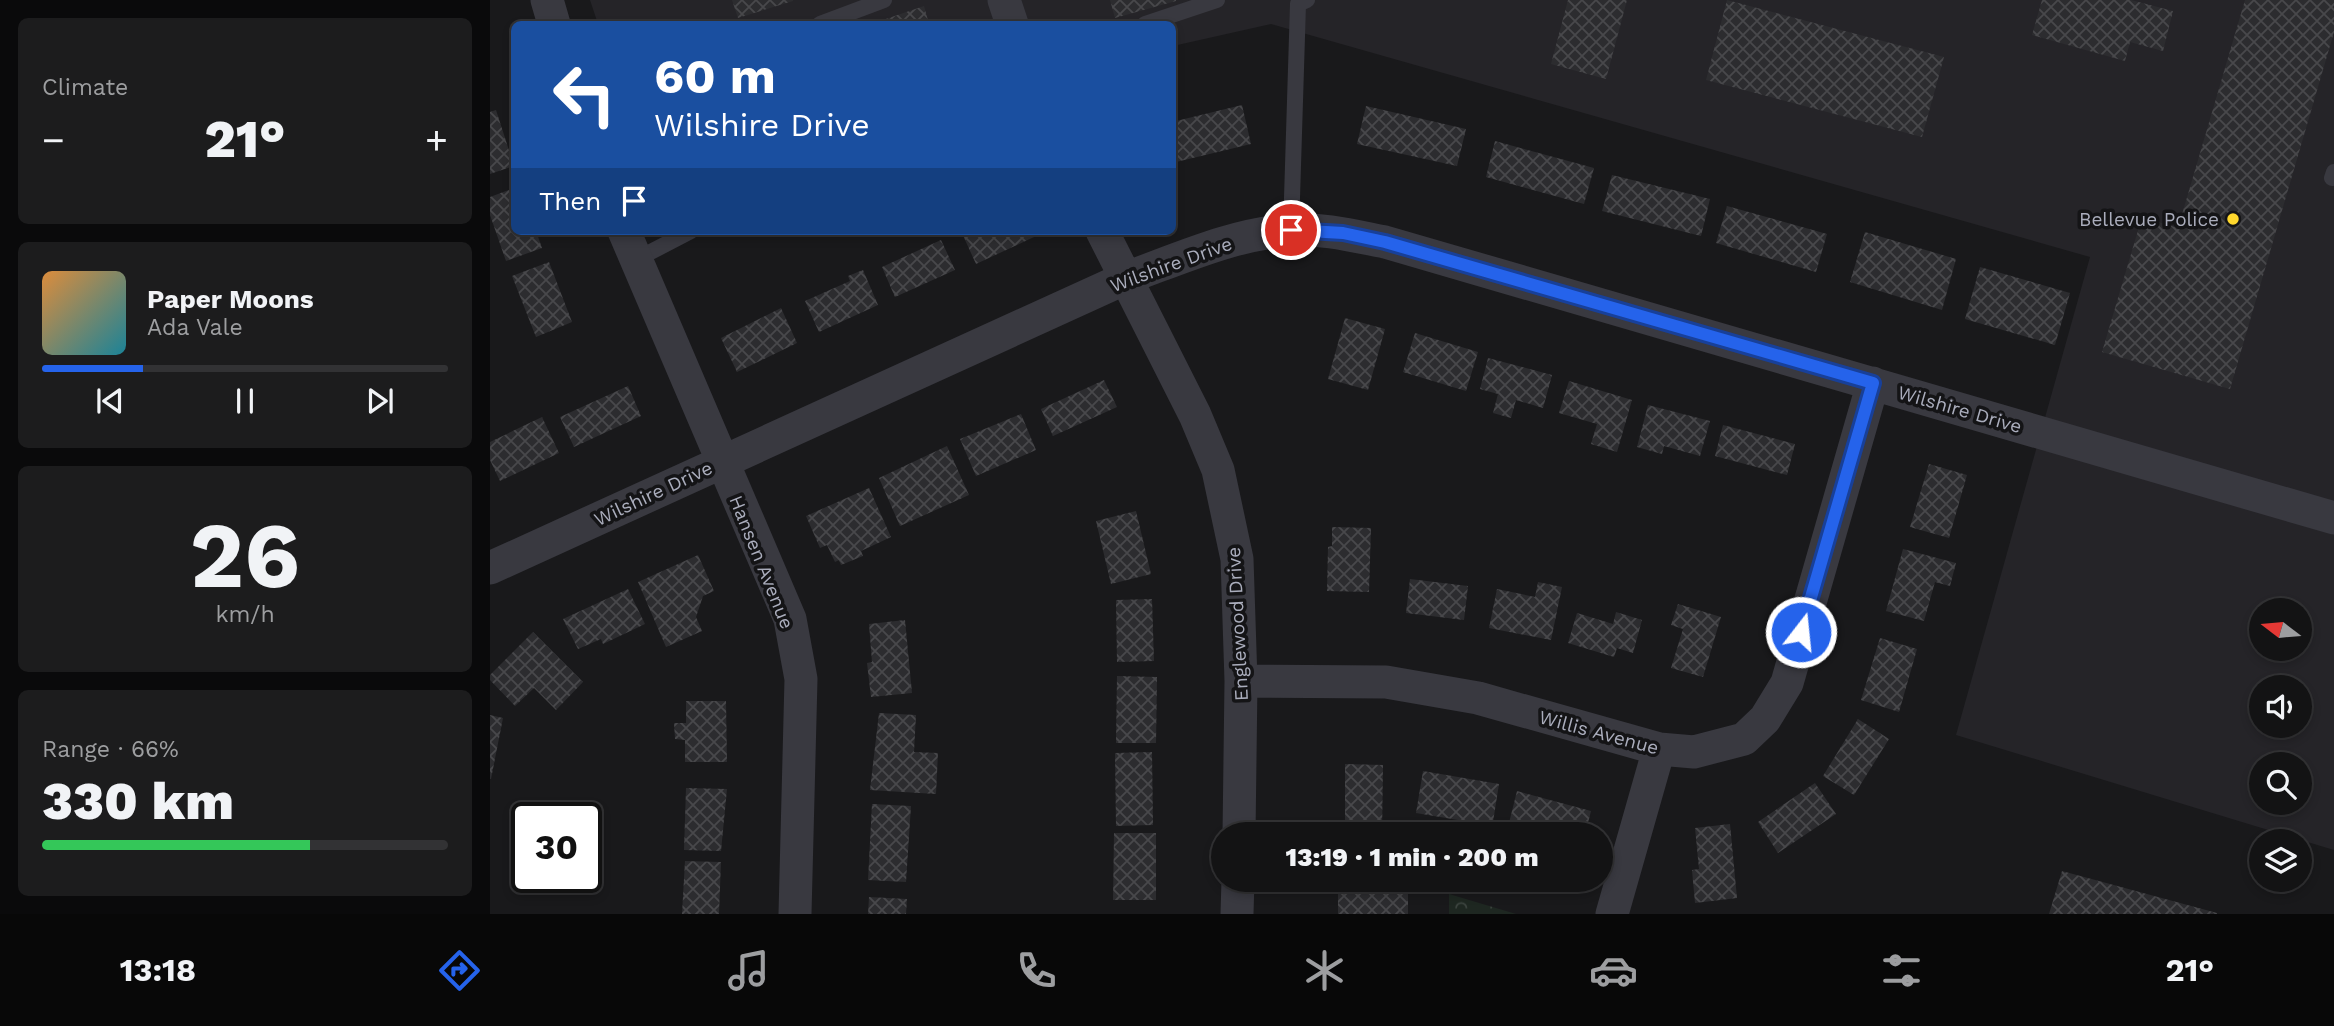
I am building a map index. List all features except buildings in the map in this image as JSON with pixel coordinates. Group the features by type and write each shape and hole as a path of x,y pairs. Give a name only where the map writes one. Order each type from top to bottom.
{"street":[{"path":"547,0 553,21"},
{"path":"1004,0 1011,21"},
{"name":"Wilshire Drive","path":"490,568 1126,278 1217,245 1291,230 1343,233 1385,242 2334,518"},
{"name":"Englewood Drive","path":"1104,235 1195,415 1218,470 1237,559 1241,681 1239,822"},
{"name":"Hansen Avenue","path":"630,245 720,462 790,618 801,679 795,914"},
{"name":"Willis Avenue","path":"1241,681 1385,682 1478,698 1659,749 1694,752 1744,739 1765,719 1787,683 1873,383"},
{"path":"1612,914 1659,749"},
{"path":"1237,914 1238,892"}],"lane":[{"path":"828,21 884,0"},
{"path":"1154,21 1217,0"},
{"path":"1291,230 1298,4 1307,0"},
{"path":"630,245 674,235"}],"shaded area":[{"path":"590,0 2334,0 2334,850 2312,843 2312,829 2265,829 1956,735 2090,257 1271,24 1176,45 1176,21 597,21"}],"green space":[{"path":"1449,894 1516,914 1449,914"}],"place":[{"name":"Bellevue Police","path":"2233,219"}],"route":[{"path":"1291,230 1343,233 1385,242 1873,383 1801,632"}]}
